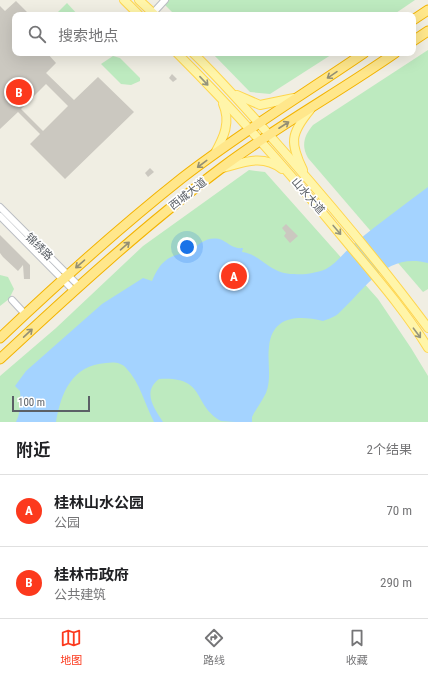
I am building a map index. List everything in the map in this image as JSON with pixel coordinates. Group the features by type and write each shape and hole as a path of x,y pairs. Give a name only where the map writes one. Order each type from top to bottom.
{"highway":[{"path":"416,18 428,10"},
{"path":"416,39 428,31"},
{"name":"西城大道","path":"0,338 65,277 124,226 213,155 360,56"},
{"name":"西城大道","path":"0,360 76,288 134,238 220,169 269,135 391,56"}],"main road":[{"path":"124,0 136,12"},
{"path":"139,0 152,12"},
{"name":"山水大道","path":"180,56 250,130 292,178 381,284 428,348"},
{"name":"山水大道","path":"197,56 260,124 308,180 390,277 428,328"},
{"path":"230,91 244,100 260,105 301,96"},
{"path":"213,155 227,128 227,112 222,100"},
{"path":"308,180 293,146 296,132 312,107"},
{"path":"220,169 254,160 264,161 279,167 292,178"}],"street":[{"path":"156,12 165,0"},
{"name":"锦绣路","path":"0,207 65,277"},
{"name":"锦绣路","path":"0,216 76,288"},
{"path":"12,300 25,314"}],"green space":[{"path":"160,0 415,0 397,12 172,12"},
{"path":"67,3 75,12 58,12"},
{"path":"428,50 428,289 423,292 308,158 304,141 307,133 313,125"},
{"path":"113,56 120,58 140,78 140,81 131,85 121,84 101,64"},
{"path":"215,56 329,56 270,94 250,92"},
{"path":"249,170 265,172 378,299 428,376 428,422 0,422 0,376 56,328 143,246"},
{"path":"0,275 8,277 14,289 9,299 0,306"}],"water":[{"path":"428,187 428,263 413,261 400,263 389,267 378,274 349,303 329,319 323,321 296,318 281,323 271,336 269,347 268,387 252,417 252,422 221,421 212,414 192,387 185,382 174,379 159,379 151,389 150,395 153,406 163,422 154,422 139,387 131,374 122,365 111,363 94,365 85,369 70,382 61,401 56,422 16,422 20,410 20,391 15,386 26,371 102,304 143,278 152,281 162,263 171,257 191,252 197,246 213,238 222,240 234,247 243,248 242,252 255,256 278,271 298,274 319,272 326,269 338,260 352,245"}],"building":[{"path":"16,1 27,12 12,12 12,56 50,56 56,63 46,73 74,100 98,77 134,112 65,179 30,144 40,134 18,112 0,129 0,6 5,11","holes":["46,84 68,106 43,131 21,109"]},
{"path":"172,74 177,79 173,82 169,78"},
{"path":"150,168 154,172 148,177 145,173"},
{"path":"286,224 298,236 290,243 284,236 286,233 282,228"},
{"path":"0,235 30,265 30,279 24,279 23,265 18,271 0,253"}],"place":[{"name":"桂林市政府","path":"19,92"},
{"name":"桂林山水公园","path":"234,276"}]}
